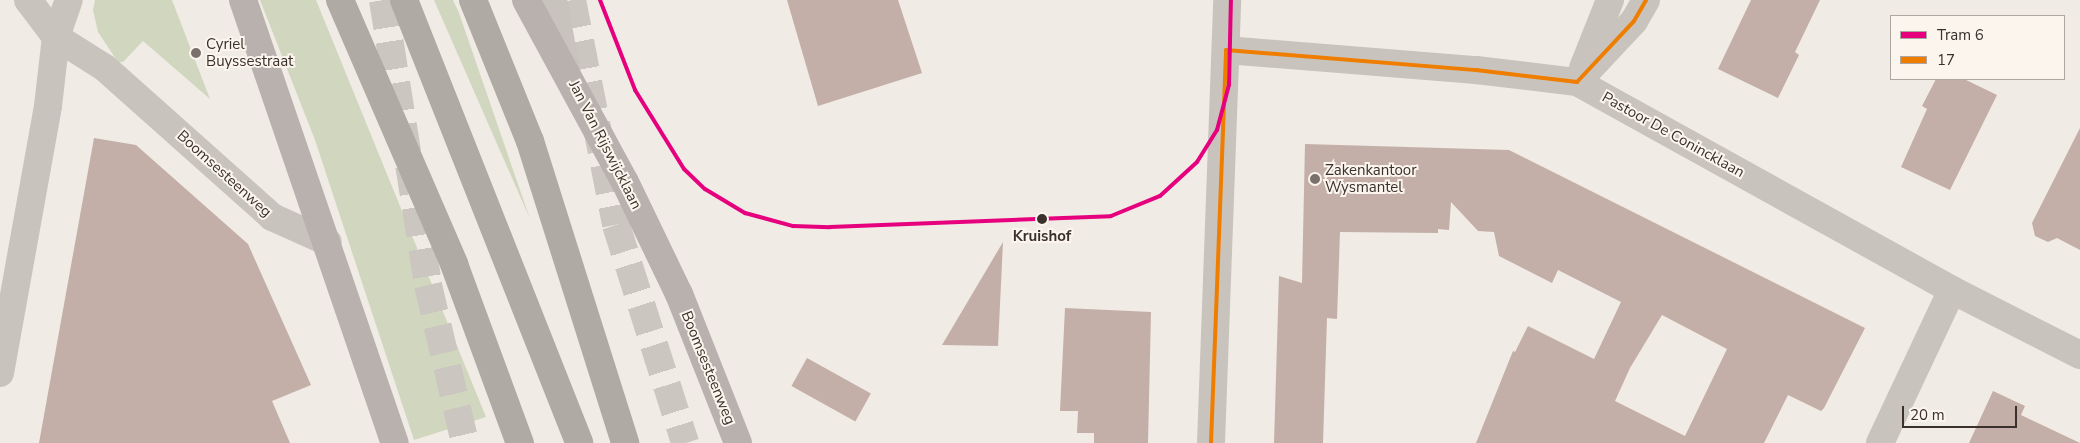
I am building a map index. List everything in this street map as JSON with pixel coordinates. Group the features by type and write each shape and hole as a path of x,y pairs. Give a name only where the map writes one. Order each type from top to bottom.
{"highway":[{"path":"340,0 454,264 520,443"},
{"path":"404,0 579,443"},
{"path":"474,0 530,141 624,443"}],"main road":[{"path":"243,0 328,242 395,443"},
{"name":"Jan Van Rijswijcklaan","path":"526,0 566,70 679,294"},
{"name":"Boomsesteenweg","path":"679,294 738,443"}],"street":[{"name":"Boomsesteenweg","path":"28,0 56,36 105,68 272,217 328,242"},
{"path":"0,372 48,106 56,36 69,0"},
{"path":"553,0 566,70"},
{"path":"1211,443 1227,0"},
{"path":"1577,82 1610,0"},
{"path":"1577,82 1634,21 1646,0"},
{"name":"Pastoor De Conincklaan","path":"1226,50 1476,70 1577,82 1952,290 2080,355"},
{"path":"1880,443 1952,290"}],"green space":[{"path":"95,0 172,0 210,99 143,41 123,62 118,62 98,32 93,10"},
{"path":"260,0 316,0 486,417 414,440 315,140"},
{"path":"434,0 453,0 459,13 530,219"}],"building":[{"path":"787,0 898,0 922,73 818,106"},
{"path":"1751,0 1820,0 1795,52 1799,55 1778,98 1718,69"},
{"path":"1935,80 1966,80 1997,95 1950,190 1901,167 1927,109 1922,106"},
{"path":"2080,128 2080,250 2057,238 2048,242 2035,236 2032,223"},
{"path":"94,138 136,145 248,244 311,385 272,401 290,443 39,443"},
{"path":"1305,144 1509,150 1865,328 1824,408 1821,411 1788,395 1764,443 1476,443 1513,351 1515,352 1528,326 1594,359 1621,302 1558,270 1552,283 1499,256 1494,232 1478,231 1451,202 1449,230 1438,229 1438,233 1340,232 1337,319 1327,318 1323,443 1274,443 1279,276 1302,283","holes":["1662,315 1727,349 1685,436 1615,401 1630,368"]},
{"path":"1003,242 998,346 942,345"},
{"path":"1065,308 1151,312 1148,443 1094,443 1094,433 1077,433 1078,411 1060,411"},
{"path":"807,358 871,393 855,421 791,386"},
{"path":"1993,391 2025,406 2021,415 2080,443 1969,443"}],"tunnel":[{"path":"383,0 428,285 465,443"},
{"path":"572,0 616,225 685,443"}],"tram line":[{"name":"6","path":"600,0 635,90 684,169 705,189 745,213 793,226 830,227 1111,216 1160,196 1197,162 1217,130 1229,85 1231,0"}],"transit line":[{"name":"17","path":"1577,82 1634,21 1646,0"},
{"name":"17","path":"1226,50 1476,70 1577,82"},
{"name":"17","path":"1211,443 1226,50"}],"place":[{"name":"Cyriel Buyssestraat","path":"196,53"},
{"name":"Zakenkantoor Wysmantel","path":"1315,179"},
{"name":"Kruishof","path":"1042,219"}]}
